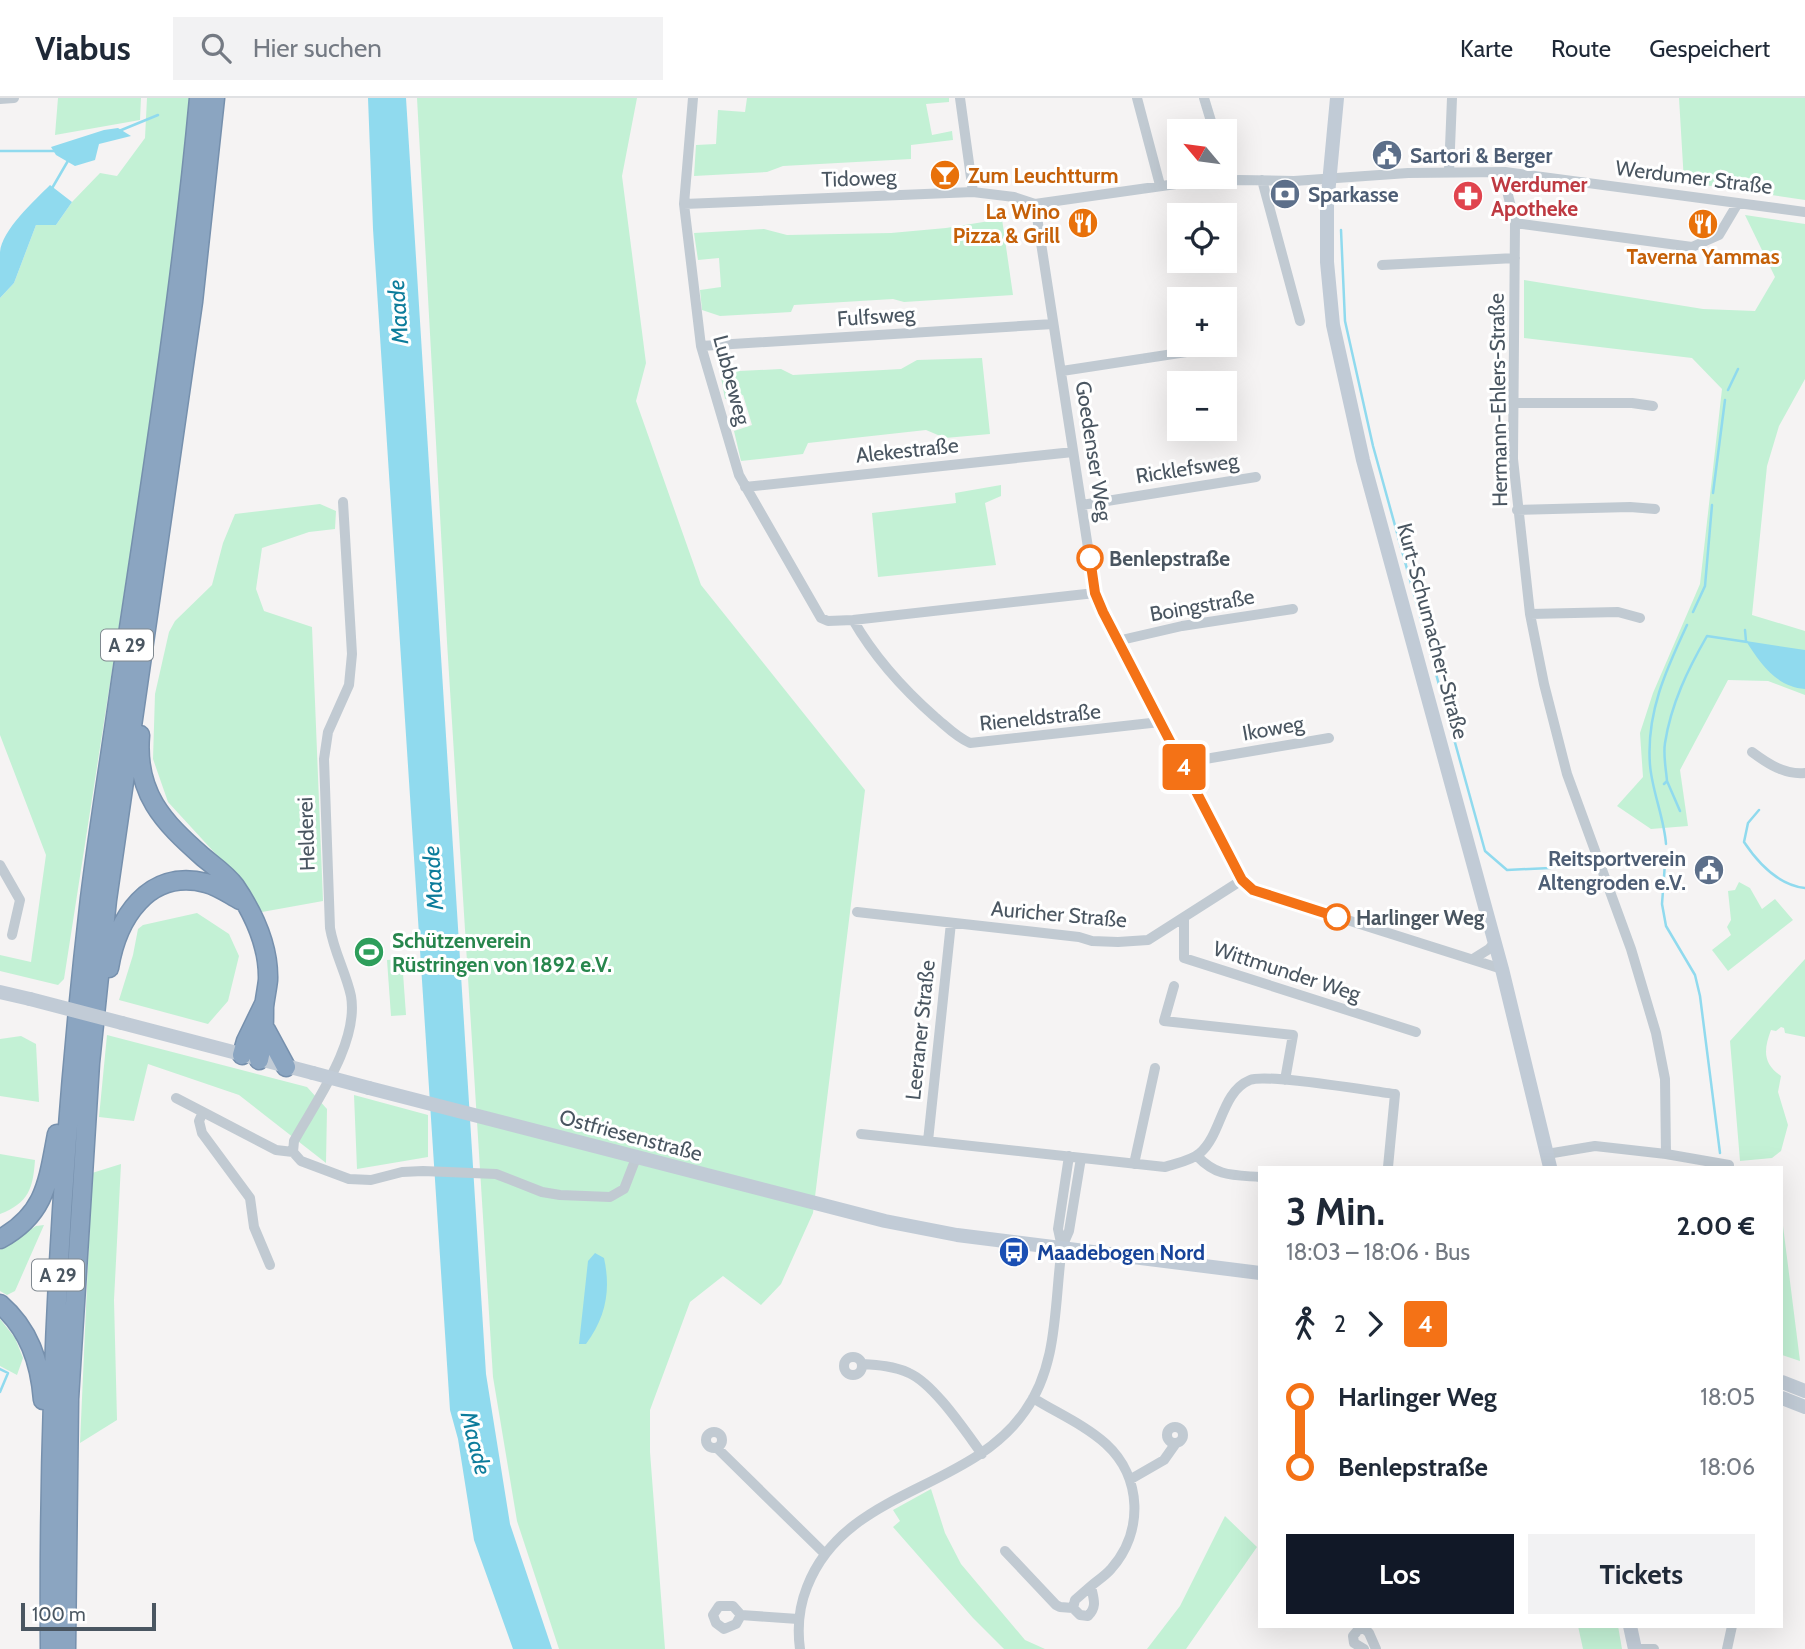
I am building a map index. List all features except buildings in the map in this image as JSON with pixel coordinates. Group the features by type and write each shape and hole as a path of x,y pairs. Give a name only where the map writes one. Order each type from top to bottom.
{"highway":[{"name":"A 29","path":"50,1649 50,1457 69,1094 94,870 158,433 191,181 199,98"},
{"name":"A 29","path":"66,1649 69,1399 90,1063 107,900 193,302 215,98"},
{"path":"136,691 142,708 138,751 142,774 153,804 173,831 233,884 245,903 264,942 268,979 264,1004 266,1030 286,1067"},
{"path":"90,1063 100,1042 109,965 117,936 131,910 140,900 162,885 192,881 220,888 245,903"},
{"path":"250,1057 246,1041 264,1004"},
{"path":"250,1057 266,1030"},
{"path":"0,1239 28,1220 40,1202 50,1172 61,1111 69,1094"},
{"path":"0,1304 23,1329 36,1359 42,1380 43,1434 50,1457"}],"main road":[{"name":"Kurt-Schumacher-Straße","path":"1337,98 1329,178 1327,253 1333,325 1363,460 1495,942 1549,1161"},
{"name":"Ostfriesenstraße","path":"0,992 885,1221 957,1235 1258,1273"},
{"path":"1783,1382 1805,1391"},
{"path":"1783,1398 1805,1407"},
{"path":"1630,1628 1634,1649"}],"street":[{"path":"0,99 14,98"},
{"name":"Lubbeweg","path":"693,98 684,204 701,346 739,475 821,618 828,621 853,620"},
{"path":"960,98 973,192"},
{"path":"1137,98 1160,185"},
{"path":"1204,98 1210,119"},
{"path":"1449,172 1452,98"},
{"name":"Werdumer Straße","path":"1237,178 1262,180 1505,172 1805,212"},
{"name":"Hermann-Ehlers-Straße","path":"1505,172 1504,183 1515,223 1513,403 1517,510 1530,614 1544,684 1567,774 1631,949 1656,1033 1665,1079 1666,1154"},
{"path":"1262,180 1300,321"},
{"name":"Werdumer Straße","path":"1035,204 1167,184"},
{"name":"Tidoweg","path":"684,204 973,192 1014,197 1035,204"},
{"path":"1515,223 1692,247 1719,235 1738,203"},
{"name":"Goedenser Weg","path":"1035,204 1095,593 1242,880"},
{"path":"1382,265 1515,258"},
{"name":"Fulfsweg","path":"701,346 1053,324"},
{"path":"1062,371 1167,355"},
{"path":"1513,403 1632,403 1653,406"},
{"name":"Alekestraße","path":"745,487 1073,452"},
{"name":"Ricklefsweg","path":"1082,505 1256,477"},
{"name":"Helderei","path":"293,1152 294,1141 341,1056 352,1020 351,996 330,928 324,760 328,732 349,685 352,654 343,502"},
{"path":"1517,510 1630,507 1655,509"},
{"path":"853,620 1095,593"},
{"name":"Boingstraße","path":"1117,640 1182,626 1293,609"},
{"path":"1530,614 1618,612 1640,618"},
{"name":"Rieneldstraße","path":"853,620 870,647 901,686 952,731 970,743 1160,722"},
{"name":"Ikoweg","path":"1182,763 1329,738"},
{"path":"1752,752 1782,770 1805,773"},
{"path":"0,865 19,900 12,935"},
{"path":"1242,880 1253,890 1502,969"},
{"name":"Auricher Straße","path":"857,912 1092,941 1148,940 1242,880"},
{"name":"Wittmunder Weg","path":"1184,918 1184,958 1416,1032"},
{"name":"Leeraner Straße","path":"928,1141 951,923"},
{"path":"1473,959 1495,942"},
{"path":"1174,986 1164,1021 1293,1035 1285,1080"},
{"path":"1134,1164 1155,1068"},
{"path":"861,1134 1165,1167 1197,1156 1210,1143 1232,1096 1253,1078 1395,1094 1388,1166"},
{"path":"176,1098 276,1150 293,1152 301,1161 349,1179 371,1180 402,1172 423,1171 485,1173 560,1195 610,1197 624,1189 636,1158"},
{"path":"203,1112 199,1121 202,1133 250,1198 254,1227 270,1265"},
{"path":"1549,1161 1595,1146 1729,1165"},
{"path":"1062,1247 1058,1229 1069,1156"},
{"path":"1197,1156 1208,1167 1223,1174 1258,1177"},
{"path":"800,1649 798,1619 813,1572 837,1538 862,1517 982,1454 1002,1440 1033,1398 1049,1359 1062,1247 1069,1231 1081,1158"},
{"path":"862,1364 891,1367 912,1374 945,1404 982,1454"},
{"path":"1033,1398 1106,1444 1124,1465 1131,1479 1135,1503 1132,1530 1124,1551 1111,1570 1075,1600 1073,1608"},
{"path":"1131,1479 1164,1460 1176,1443"},
{"path":"717,1448 824,1553"},
{"path":"1005,1551 1060,1608 1073,1608 1080,1615 1088,1616 1094,1610 1095,1601 1091,1586"},
{"path":"741,1615 798,1619"},
{"path":"1364,1649 1354,1643 1353,1636 1357,1630 1364,1628 1376,1649"},
{"path":"1727,1649 1732,1628"},
{"path":"1640,1649 1654,1649"}],"green space":[{"path":"58,98 141,98 140,120 55,135"},
{"path":"147,98 192,98 185,201 64,979 58,985 0,971 0,955 31,962 46,855 0,735 0,298 14,283 36,225 56,225 72,202 100,173 117,176 145,138"},
{"path":"417,98 637,98 622,176 646,363 636,401 701,585 865,790 813,1213 781,1284 761,1305 723,1276 690,1302 650,1410 650,1452 665,1649 559,1649 517,1521 493,1377 447,642"},
{"path":"747,98 949,98 949,102 926,104 932,135 952,131 953,140 911,145 911,159 783,166 767,172 694,176 696,145 716,144 718,110 745,112"},
{"path":"1679,98 1805,98 1805,200 1684,182"},
{"path":"1745,215 1805,224 1805,379 1779,426 1767,466 1752,615 1805,631 1805,695 1768,681 1728,680 1680,770 1688,826 1651,829 1617,806 1643,777 1640,733 1653,693 1700,584 1722,389 1692,358 1524,338 1524,280 1703,309 1755,311 1775,277"},
{"path":"1002,219 1013,295 794,305 791,312 720,316 702,310 700,290 721,287 719,258 698,260 694,233 764,229 787,235 891,233"},
{"path":"982,358 990,434 945,438 926,430 808,443 803,454 741,461 734,431 752,425 743,395 725,399 720,372 781,369 793,375 901,369 917,360"},
{"path":"1001,485 1001,496 985,503 996,565 878,577 872,513 956,503 955,493"},
{"path":"320,504 336,511 335,529 309,532 262,548 256,589 264,611 312,627 323,901 262,912 247,888 168,802 153,759 155,694 169,632 175,621 212,585 223,543 235,514"},
{"path":"1739,882 1750,888 1762,909 1775,899 1793,920 1728,971 1712,950 1731,935 1727,927 1731,920 1728,891 1735,890"},
{"path":"197,913 229,934 239,956 228,1001 208,1024 119,1000 138,929 143,925"},
{"path":"402,959 406,1015 391,1016 387,960"},
{"path":"1805,959 1805,1037 1785,1033 1781,1027 1776,1031 1771,1030 1766,1049 1770,1066 1781,1076 1778,1092 1788,1125 1781,1151 1772,1158 1740,1161 1730,1041"},
{"path":"107,1035 307,1087 327,1109 326,1163 239,1095 148,1064 134,1121 99,1117"},
{"path":"21,1036 36,1044 39,1102 0,1096 0,1039"},
{"path":"354,1095 428,1115 428,1157 357,1169"},
{"path":"0,1154 35,1160 28,1193 17,1205 0,1214"},
{"path":"121,1164 114,1300 117,1420 80,1443 92,1173"},
{"path":"44,1225 15,1291 7,1295 0,1291 0,1250 36,1226"},
{"path":"1783,1226 1800,1361 1783,1355"},
{"path":"0,1319 15,1338 23,1358 17,1375 0,1366"},
{"path":"931,1489 945,1533 961,1564 1025,1640 1045,1649 1004,1649 893,1527 900,1521 893,1510"},
{"path":"1225,1516 1257,1547 1186,1649 1147,1649 1180,1606"},
{"path":"1578,1628 1618,1628 1622,1649 1583,1649"}],"water":[{"name":"Maade","path":"368,98 406,98 486,1374 510,1524 552,1649 513,1649 474,1540 458,1439 450,1410 373,229"},
{"path":"118,128 131,136 99,144 95,160 75,166 56,155 51,147 104,130"},
{"path":"50,185 72,202 56,225 36,225 14,283 0,298 2,243 20,216"},
{"path":"1746,641 1805,650 1805,689 1777,679"},
{"path":"595,1253 604,1258 607,1292 593,1334 586,1344 579,1344 588,1261"}],"waterway":[{"path":"119,131 158,115"},
{"path":"0,151 56,151"},
{"path":"51,190 69,159"},
{"path":"1341,230 1345,321 1373,446 1485,851 1507,870 1550,868 1580,859"},
{"path":"1728,390 1738,369"},
{"path":"1713,493 1725,400"},
{"path":"1693,612 1705,586 1712,505"},
{"path":"1666,844 1651,775 1651,728 1659,692 1687,625"},
{"path":"1745,630 1746,641"},
{"path":"1664,784 1667,781 1664,748 1671,714 1687,674 1707,636 1747,642"},
{"path":"1667,781 1680,811"},
{"path":"1759,810 1748,823 1744,842 1770,872 1786,883 1805,888"},
{"path":"1665,863 1662,904 1666,926 1695,975 1700,996 1720,1153"},
{"path":"0,1369 8,1373 0,1392"}],"bus line":[{"name":"4","path":"1090,558 1095,593 1103,612 1245,886 1337,917"}],"place":[{"name":"Sartori & Berger","path":"1387,155"},
{"name":"Zum Leuchtturm","path":"945,175"},
{"name":"Sparkasse","path":"1285,194"},
{"name":"Werdumer Apotheke","path":"1468,196"},
{"name":"La Wino Pizza & Grill","path":"1083,223"},
{"name":"Taverna Yammas","path":"1703,224"},
{"name":"Benlepstraße","path":"1090,558"},
{"name":"Reitsportverein Altengroden e.V.","path":"1709,870"},
{"name":"Harlinger Weg","path":"1337,917"},
{"name":"Schützenverein Rüstringen von 1892 e.V.","path":"369,952"},
{"name":"Maadebogen Nord","path":"1014,1252"}]}
